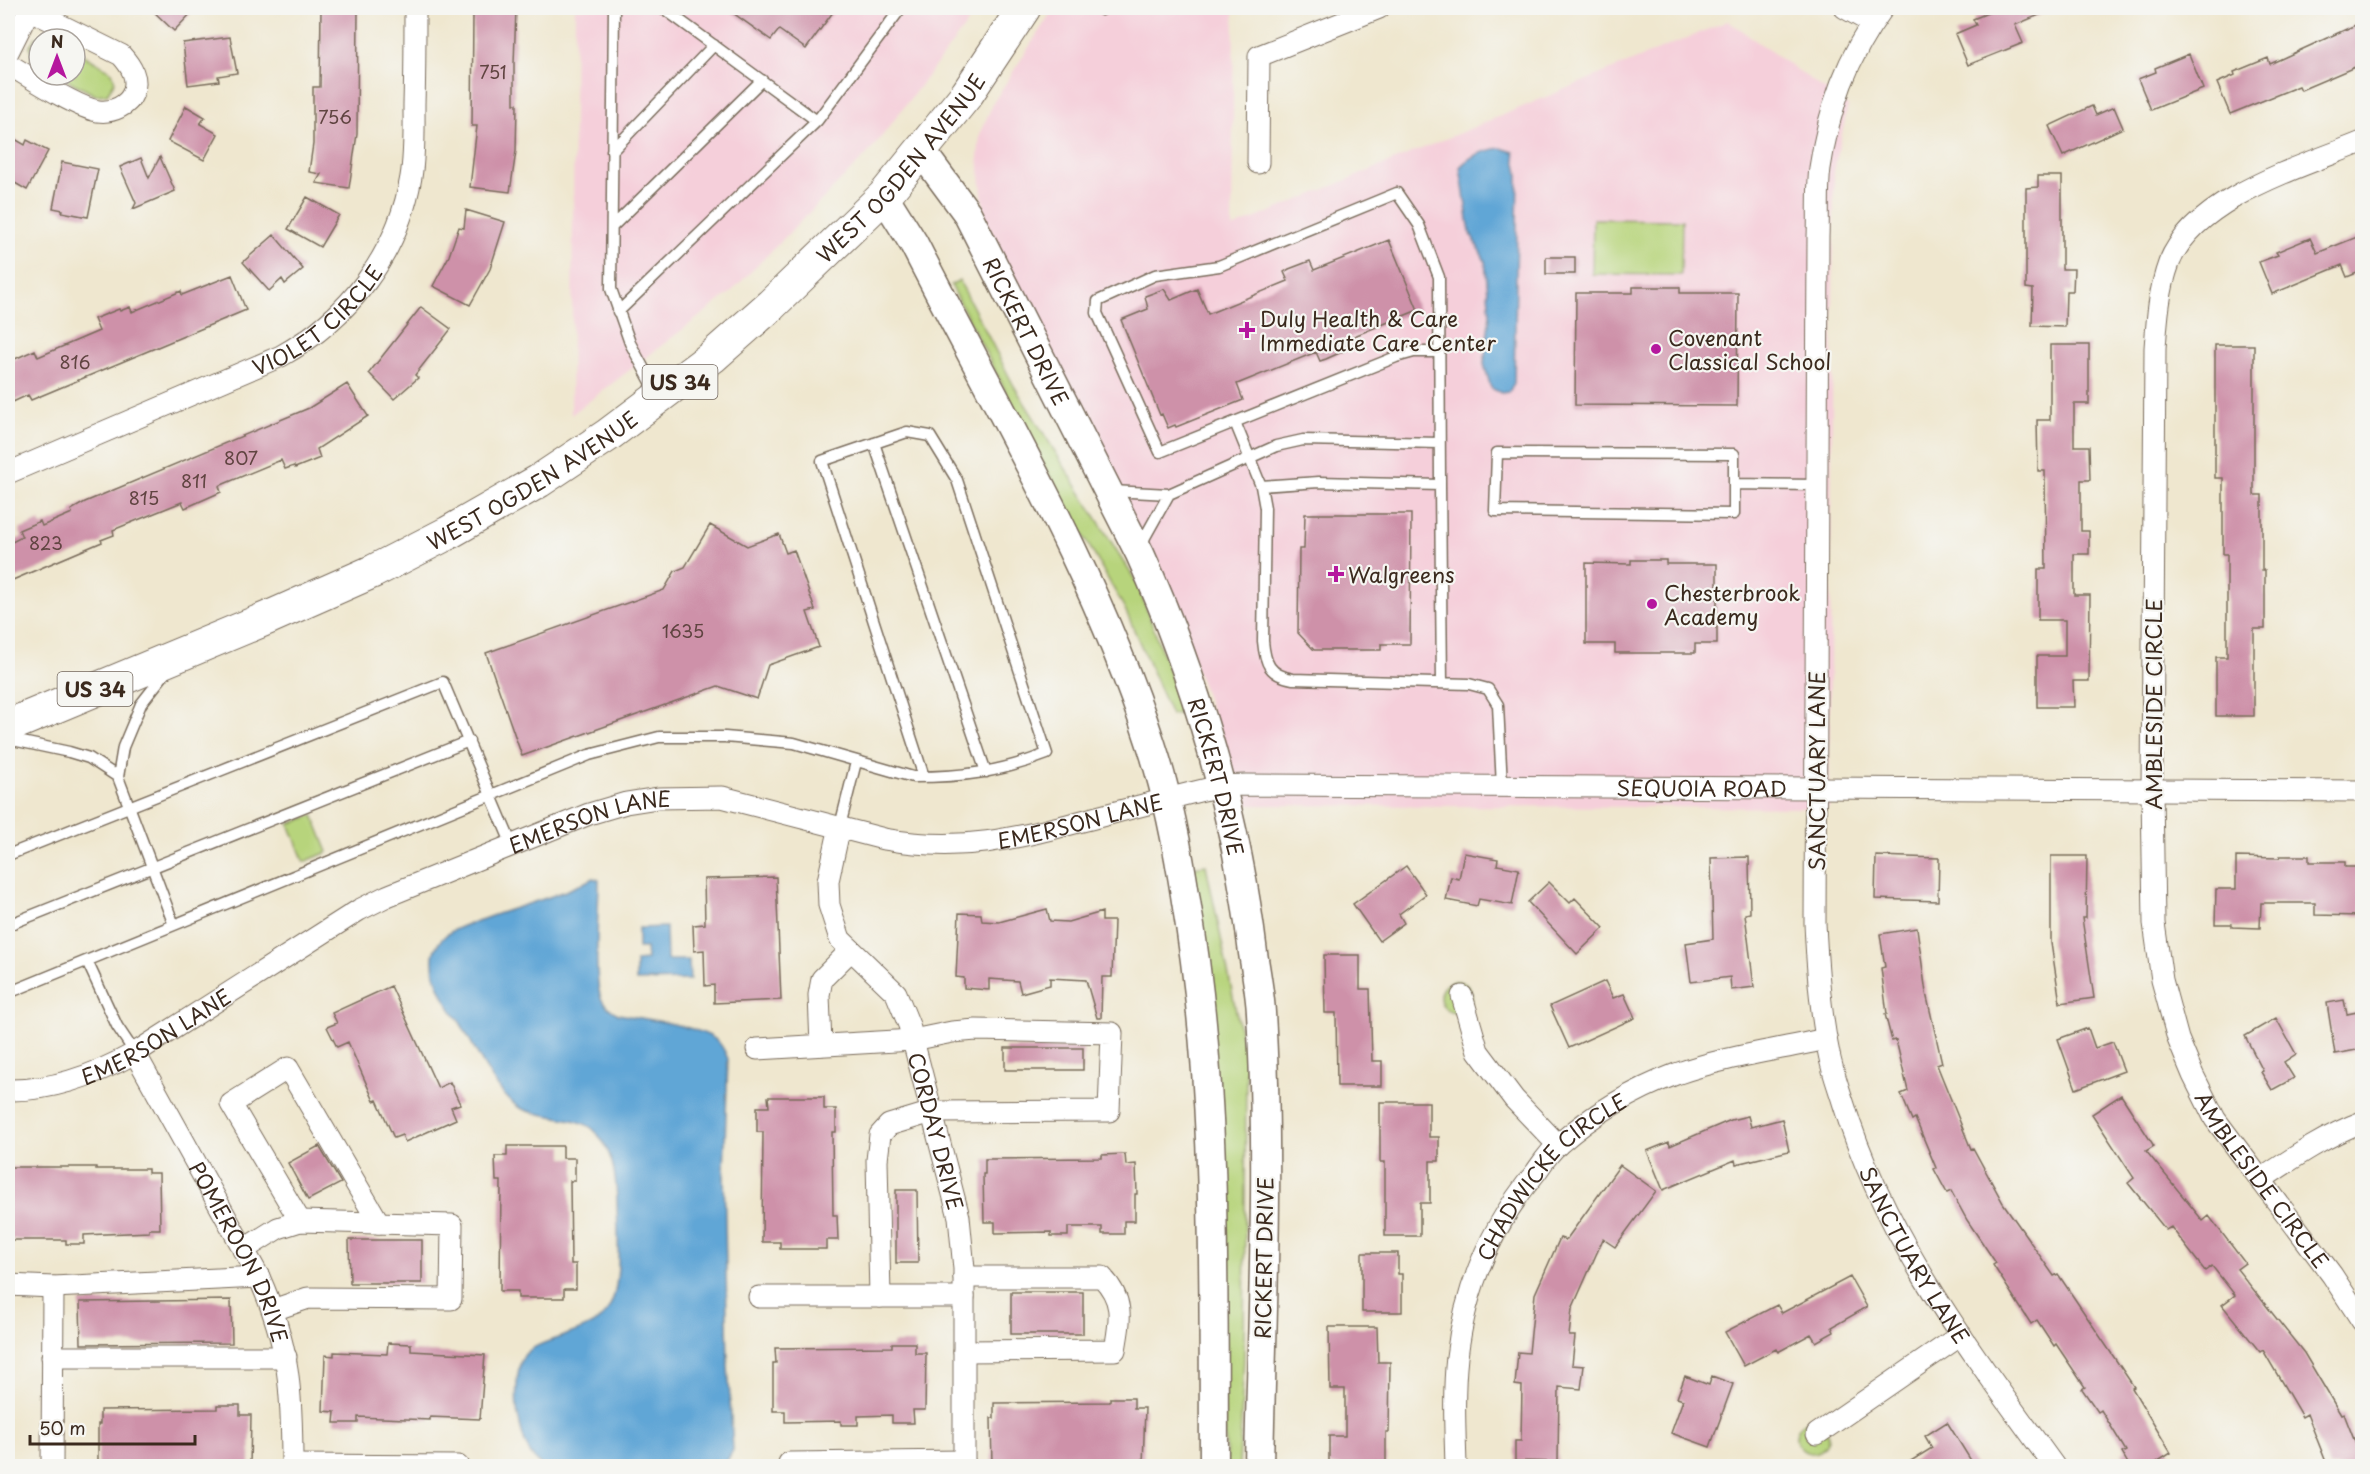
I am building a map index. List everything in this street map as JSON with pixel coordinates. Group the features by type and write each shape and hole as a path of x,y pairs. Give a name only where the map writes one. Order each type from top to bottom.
{"main road":[{"name":"WEST OGDEN AVENUE","path":"8,726 374,571 448,533 539,481 660,398 712,357 771,305 884,196 967,94 1024,8"}],"street":[{"name":"VIOLET CIRCLE","path":"8,472 281,356 318,332 351,301 385,253 400,220 408,192 414,146 415,8"},
{"path":"1258,163 1259,56 1379,8"},
{"path":"1845,8 1877,15"},
{"path":"8,52 30,9 121,56 131,66 135,78 133,93 123,105 110,112 97,111 83,106 8,63"},
{"name":"SANCTUARY LANE","path":"1877,15 1850,59 1837,91 1820,170 1815,923 1817,969 1829,1055 1853,1135 1878,1195 1899,1237 1960,1335 2054,1467"},
{"name":"AMBLESIDE CIRCLE","path":"2362,142 2239,194 2215,208 2182,239 2169,262 2158,307 2155,348 2152,791 2154,923 2162,980 2178,1038 2215,1119 2332,1275 2362,1321"},
{"name":"RICKERT DRIVE","path":"922,152 967,213 1140,554 1155,588 1200,712 1237,850 1261,1011 1265,1173 1259,1467"},
{"path":"884,196 914,244 1074,552 1105,620 1128,680 1151,744 1167,799 1192,934 1207,1072 1212,1169 1214,1467"},
{"name":"SEQUOIA ROAD","path":"1220,786 2362,791"},
{"name":"EMERSON LANE","path":"8,1090 44,1088 105,1070 359,910 387,896 589,814 626,803 658,798 722,797 884,838 911,843 954,846 992,843 1220,786"},
{"name":"CORDAY DRIVE","path":"840,826 828,881 829,905 840,939 896,993 914,1040 959,1216 964,1287 964,1464"},
{"path":"821,1045 819,995 822,979 851,950"},
{"path":"1461,996 1479,1051 1514,1099 1558,1144"},
{"path":"757,1050 914,1040 952,1032 976,1030 1112,1033 1110,1111 932,1112 889,1125 880,1135 877,1160 880,1297"},
{"name":"CHADWICKE CIRCLE","path":"1455,1467 1457,1357 1472,1285 1500,1222 1523,1187 1558,1144 1607,1109 1636,1092 1675,1075 1702,1066 1826,1038"},
{"name":"POMEROON DRIVE","path":"135,1053 259,1276 273,1310 286,1357 292,1408 292,1466"},
{"path":"300,1221 231,1104 288,1068 379,1223"},
{"path":"2260,1180 2303,1151 2362,1122"},
{"path":"243,1250 278,1228 300,1221 452,1225 451,1299 308,1298 273,1310"},
{"path":"8,1285 53,1287 259,1276"},
{"path":"759,1297 880,1297 964,1287 1102,1277 1114,1290 1121,1315 1115,1350 964,1351"},
{"path":"52,1467 53,1287"},
{"path":"1816,1434 1960,1335"},
{"path":"52,1357 286,1357"},
{"path":"789,1463 964,1464"},
{"path":"292,1466 458,1466"}],"lane":[{"path":"614,8 611,289 631,345 660,398"},
{"path":"663,8 817,121"},
{"path":"618,312 817,121 901,8"},
{"path":"612,151 714,45"},
{"path":"612,227 762,80"},
{"path":"1439,352 1414,352 1396,357 1160,452 1097,313 1098,301 1155,275 1219,266 1397,193 1419,225 1438,277 1439,352 1439,443 1442,683"},
{"path":"1235,422 1261,486 1265,508 1263,642 1265,658 1271,668 1280,677 1293,679 1469,684 1488,689 1498,705 1502,787"},
{"path":"8,993 589,755 659,737 725,737 794,743 914,777 924,777 960,777 1010,768 1047,754 957,480 930,436 907,432 822,461 924,777"},
{"path":"1109,491 1169,494 1276,446 1303,440 1439,443"},
{"path":"874,443 986,772"},
{"path":"1497,453 1734,454 1735,484 1734,514 1495,511 1497,453"},
{"path":"1261,486 1319,482 1440,485"},
{"path":"1735,484 1817,485"},
{"path":"1140,554 1145,537 1169,494"},
{"path":"174,925 118,777 123,747 141,704 182,653"},
{"path":"8,855 444,682 512,845"},
{"path":"8,739 79,755 118,777"},
{"path":"8,925 469,741"},
{"path":"840,826 856,762"},
{"path":"87,961 117,1026 135,1053"}],"shaded area":[{"path":"575,8 979,8 873,148 729,294 571,415"},
{"path":"1054,8 1234,8 1232,228 1728,21 1848,106 1834,171 1829,808 1245,805 1189,648 985,220 978,157 980,134 993,103"}],"green space":[{"path":"87,57 112,72 115,82 107,94 95,95 80,87 87,87"},
{"path":"1593,219 1682,220 1681,275 1592,274"},
{"path":"959,280 1014,386 1137,583 1184,712 1171,715 1125,609 1044,466 951,285"},
{"path":"313,815 328,852 304,862 289,824"},
{"path":"1206,865 1246,1060 1244,1355 1239,1466 1227,1466 1194,867"},
{"path":"1456,981 1467,986 1472,997 1467,1008 1456,1013 1445,1008 1440,997 1445,986"},
{"path":"1812,1421 1823,1426 1828,1437 1823,1448 1812,1453 1801,1448 1796,1437 1801,1426"}],"water":[{"path":"1501,148 1514,152 1518,174 1514,383 1509,392 1501,393 1491,388 1484,364 1490,314 1485,261 1470,232 1460,167 1478,154"},
{"path":"593,878 599,880 597,974 604,1003 618,1014 682,1026 706,1034 720,1043 728,1059 724,1171 728,1366 733,1450 724,1466 543,1466 529,1452 519,1420 517,1388 519,1367 523,1357 538,1345 575,1332 597,1321 612,1303 618,1259 616,1182 609,1154 594,1130 587,1125 568,1119 525,1110 517,1106 501,1090 448,1005 434,972 433,955 441,940 454,930 553,896"},
{"path":"666,927 667,960 689,960 690,980 636,981 636,961 647,960 646,948 638,948 638,928"}],"building":[{"path":"150,8 196,8 174,31"},
{"path":"321,8 358,8 357,134 349,188 316,183 321,174 309,172 313,144 313,87 320,87"},
{"path":"479,8 516,8 514,104 517,104 516,151 510,192 470,187 477,126 472,126 473,13 479,13"},
{"path":"726,8 836,8 806,49 779,30 771,40"},
{"path":"2000,8 2056,8 2015,25 2023,43 1968,65 1955,34 1976,25 1973,19"},
{"path":"2362,22 2362,64 2301,90 2299,86 2230,114 2217,83 2235,75 2234,72 2268,58 2270,64"},
{"path":"230,37 237,73 218,76 219,81 188,85 183,43"},
{"path":"2189,54 2203,89 2151,110 2138,79 2156,72 2155,68"},
{"path":"186,106 205,117 200,124 218,134 204,160 168,141"},
{"path":"2092,106 2096,115 2114,107 2123,128 2063,156 2049,126"},
{"path":"8,135 25,145 27,140 48,151 27,190 8,179"},
{"path":"160,157 175,191 133,209 136,203 120,167 141,158 149,178"},
{"path":"62,162 98,169 88,217 53,208"},
{"path":"2038,176 2062,176 2062,269 2074,269 2073,291 2066,291 2065,327 2032,326 2033,289 2026,288 2026,188 2038,187"},
{"path":"307,197 339,215 320,247 288,229"},
{"path":"466,210 505,222 490,269 470,305 433,286 449,256 459,227 464,228"},
{"path":"274,235 303,269 285,284 282,279 269,291 243,262"},
{"path":"2362,235 2362,271 2347,277 2342,265 2272,294 2259,262 2278,255 2276,252 2310,238 2317,253"},
{"name":"Duly Health & Care Immediate Care Center","path":"1389,240 1418,310 1342,341 1346,350 1326,359 1320,361 1316,352 1237,384 1243,400 1176,427 1175,425 1168,428 1162,414 1160,415 1121,320 1148,309 1145,296 1164,289 1171,300 1197,289 1208,314 1288,281 1284,272 1289,269 1310,261 1314,270"},
{"path":"1546,257 1575,257 1575,274 1546,274"},
{"path":"232,275 246,310 31,400 28,395 13,402 8,389 8,362 35,350 38,357 99,331 94,319 119,309 120,311 130,307 132,312 181,291 182,295"},
{"name":"Covenant Classical School","path":"1633,287 1680,287 1680,293 1738,293 1737,406 1575,405 1576,293 1633,293"},
{"path":"421,307 451,329 415,375 418,378 394,399 369,373"},
{"path":"2050,345 2089,345 2089,404 2074,404 2074,446 2089,446 2090,480 2081,480 2081,531 2089,531 2089,554 2074,554 2074,595 2090,595 2089,681 2073,681 2074,707 2037,707 2037,656 2065,656 2065,620 2038,620 2038,569 2046,569 2045,471 2038,471 2037,420 2050,420"},
{"path":"2215,345 2254,345 2254,495 2262,495 2265,629 2254,629 2254,716 2216,716 2216,657 2227,657 2227,554 2223,554 2223,478 2215,478"},
{"path":"347,384 368,416 317,449 320,458 295,468 294,466 285,469 281,460 219,486 221,492 185,508 182,502 113,530 114,535 101,540 102,542 8,582 8,544 22,537 19,530 40,521 42,526 72,513 71,510 85,502 309,408"},
{"name":"Walgreens","path":"1305,514 1411,514 1410,644 1381,644 1381,650 1314,650 1298,633 1299,549 1304,549"},
{"path":"710,525 747,546 779,534 786,553 794,550 815,610 807,612 819,647 768,665 757,699 718,686 522,756 486,653 664,590 675,571 685,567"},
{"name":"Chesterbrook Academy","path":"1631,560 1666,560 1666,564 1717,564 1717,644 1695,644 1695,653 1615,653 1615,644 1586,644 1586,563 1631,564"},
{"path":"1464,853 1498,859 1497,865 1519,869 1512,905 1479,899 1477,906 1446,900 1451,877 1459,879"},
{"path":"1876,856 1939,858 1938,901 1875,899"},
{"path":"2051,856 2087,856 2086,918 2082,918 2094,998 2060,1003 2051,943"},
{"path":"2280,856 2309,856 2309,862 2345,862 2345,867 2362,867 2362,916 2315,915 2315,903 2261,903 2260,928 2215,924 2216,889 2236,889 2236,857 2280,858"},
{"path":"1749,857 1750,913 1745,914 1754,987 1731,990 1730,977 1691,982 1686,943 1713,939 1711,858"},
{"path":"1406,866 1426,894 1399,914 1404,923 1379,941 1353,904"},
{"path":"776,877 781,1000 714,1003 714,985 705,986 704,950 694,951 693,925 705,924 704,879"},
{"path":"1549,882 1570,903 1575,898 1604,928 1577,954 1528,902"},
{"path":"1047,909 1050,921 1068,922 1102,912 1102,921 1114,921 1112,977 1102,977 1101,1018 1097,1018 1086,980 1050,978 1050,985 1021,993 1018,981 989,979 989,990 964,988 964,978 956,977 959,913 981,914 982,921 999,922"},
{"path":"1917,928 1926,993 1942,1063 1937,1065 1971,1149 1973,1148 2003,1203 2054,1276 2058,1274 2134,1387 2132,1388 2171,1453 2149,1467 2130,1467 2122,1453 2126,1451 2101,1410 2098,1412 2082,1389 2085,1387 2056,1344 2054,1346 2037,1320 2031,1324 1993,1265 1996,1263 1967,1220 1951,1191 1947,1193 1934,1169 1936,1168 1915,1118 1912,1120 1901,1094 1908,1091 1896,1040 1892,1041 1885,1014 1887,1014 1881,968 1885,967 1880,934"},
{"path":"1324,955 1360,955 1360,989 1370,989 1372,1061 1382,1061 1382,1086 1337,1086 1336,1013 1325,1013"},
{"path":"1605,981 1613,998 1624,994 1635,1018 1569,1048 1550,1006"},
{"path":"391,986 438,1088 450,1082 460,1104 451,1107 456,1119 405,1142 402,1135 394,1138 377,1100 374,1101 348,1042 337,1047 327,1027 337,1023 332,1013"},
{"path":"2344,1000 2347,1014 2362,1011 2362,1049 2335,1054 2327,1003"},
{"path":"2276,1018 2296,1054 2284,1062 2294,1078 2272,1090 2245,1036"},
{"path":"2088,1028 2095,1048 2113,1042 2124,1071 2076,1089 2058,1039"},
{"path":"1005,1048 1083,1048 1083,1070 1005,1070"},
{"path":"2121,1095 2154,1146 2146,1151 2203,1221 2209,1216 2245,1263 2237,1269 2304,1353 2341,1415 2344,1414 2362,1460 2362,1467 2328,1467 2307,1414 2302,1417 2263,1350 2260,1352 2222,1305 2235,1295 2212,1266 2205,1271 2171,1227 2166,1230 2128,1183 2134,1178 2092,1114"},
{"path":"768,1097 824,1097 824,1109 836,1109 836,1132 832,1132 833,1215 837,1215 838,1240 826,1240 826,1249 780,1249 780,1242 762,1242 763,1132 757,1132 757,1107 769,1107"},
{"path":"1380,1102 1429,1102 1429,1137 1439,1137 1439,1161 1430,1161 1430,1203 1420,1203 1420,1236 1385,1236 1385,1162 1380,1162"},
{"path":"1748,1116 1751,1127 1782,1119 1789,1151 1736,1164 1735,1160 1663,1190 1647,1151 1669,1142 1670,1146 1731,1120"},
{"path":"319,1146 341,1183 308,1200 288,1163"},
{"path":"507,1146 563,1146 563,1158 575,1158 575,1181 570,1181 571,1264 576,1264 576,1289 564,1289 564,1298 518,1298 518,1291 500,1291 501,1181 496,1181 495,1156 507,1156"},
{"path":"1125,1154 1126,1165 1136,1164 1137,1194 1135,1194 1135,1221 1124,1221 1124,1234 1102,1234 1102,1227 1068,1227 1068,1236 1051,1236 1051,1232 995,1233 995,1222 984,1222 985,1159 1102,1158 1102,1155"},
{"path":"1620,1165 1656,1191 1615,1247 1603,1239 1572,1309 1569,1336 1575,1336 1572,1365 1584,1366 1581,1389 1559,1387 1558,1462 1515,1461 1515,1441 1521,1441 1522,1386 1515,1385 1518,1352 1529,1353 1535,1294 1560,1238 1566,1240"},
{"path":"8,1167 148,1169 148,1173 159,1173 160,1229 149,1229 149,1232 84,1235 84,1244 66,1244 66,1240 11,1240 11,1230 8,1230"},
{"path":"896,1190 917,1190 918,1263 896,1263"},
{"path":"349,1240 422,1240 422,1283 350,1283"},
{"path":"1362,1253 1398,1253 1398,1274 1402,1274 1402,1312 1362,1312"},
{"path":"1850,1277 1867,1307 1832,1327 1834,1332 1816,1342 1811,1334 1778,1352 1776,1349 1744,1366 1725,1332 1777,1305 1782,1313"},
{"path":"1011,1292 1083,1292 1083,1334 1011,1334"},
{"path":"231,1300 232,1343 81,1344 80,1302"},
{"path":"1329,1327 1377,1327 1378,1362 1390,1362 1386,1466 1329,1466 1329,1436 1345,1436 1345,1389 1330,1389"},
{"path":"388,1343 411,1344 411,1351 485,1355 480,1419 430,1417 430,1420 358,1417 358,1423 334,1423 335,1412 323,1411 325,1355 334,1356 334,1352 387,1354"},
{"path":"892,1343 915,1343 915,1353 926,1353 925,1410 913,1410 914,1423 892,1423 892,1415 858,1416 858,1425 841,1425 841,1421 785,1422 785,1411 773,1411 775,1348 892,1347"},
{"path":"1685,1376 1709,1385 1712,1376 1733,1384 1710,1447 1671,1433 1683,1400 1677,1398"},
{"path":"1110,1398 1134,1398 1134,1408 1145,1408 1143,1465 992,1466 991,1418 994,1418 994,1403 1110,1402"},
{"path":"217,1405 240,1405 240,1415 251,1415 250,1467 98,1467 100,1410 217,1409"},
{"path":"1947,1422 1975,1467 1901,1467 1932,1448 1925,1436"}],"place":[{"name":"Duly Health & Care Immediate Care Center","path":"1247,330"},
{"name":"Covenant Classical School","path":"1656,349"},
{"name":"Walgreens","path":"1336,574"},
{"name":"Chesterbrook Academy","path":"1652,604"}]}
